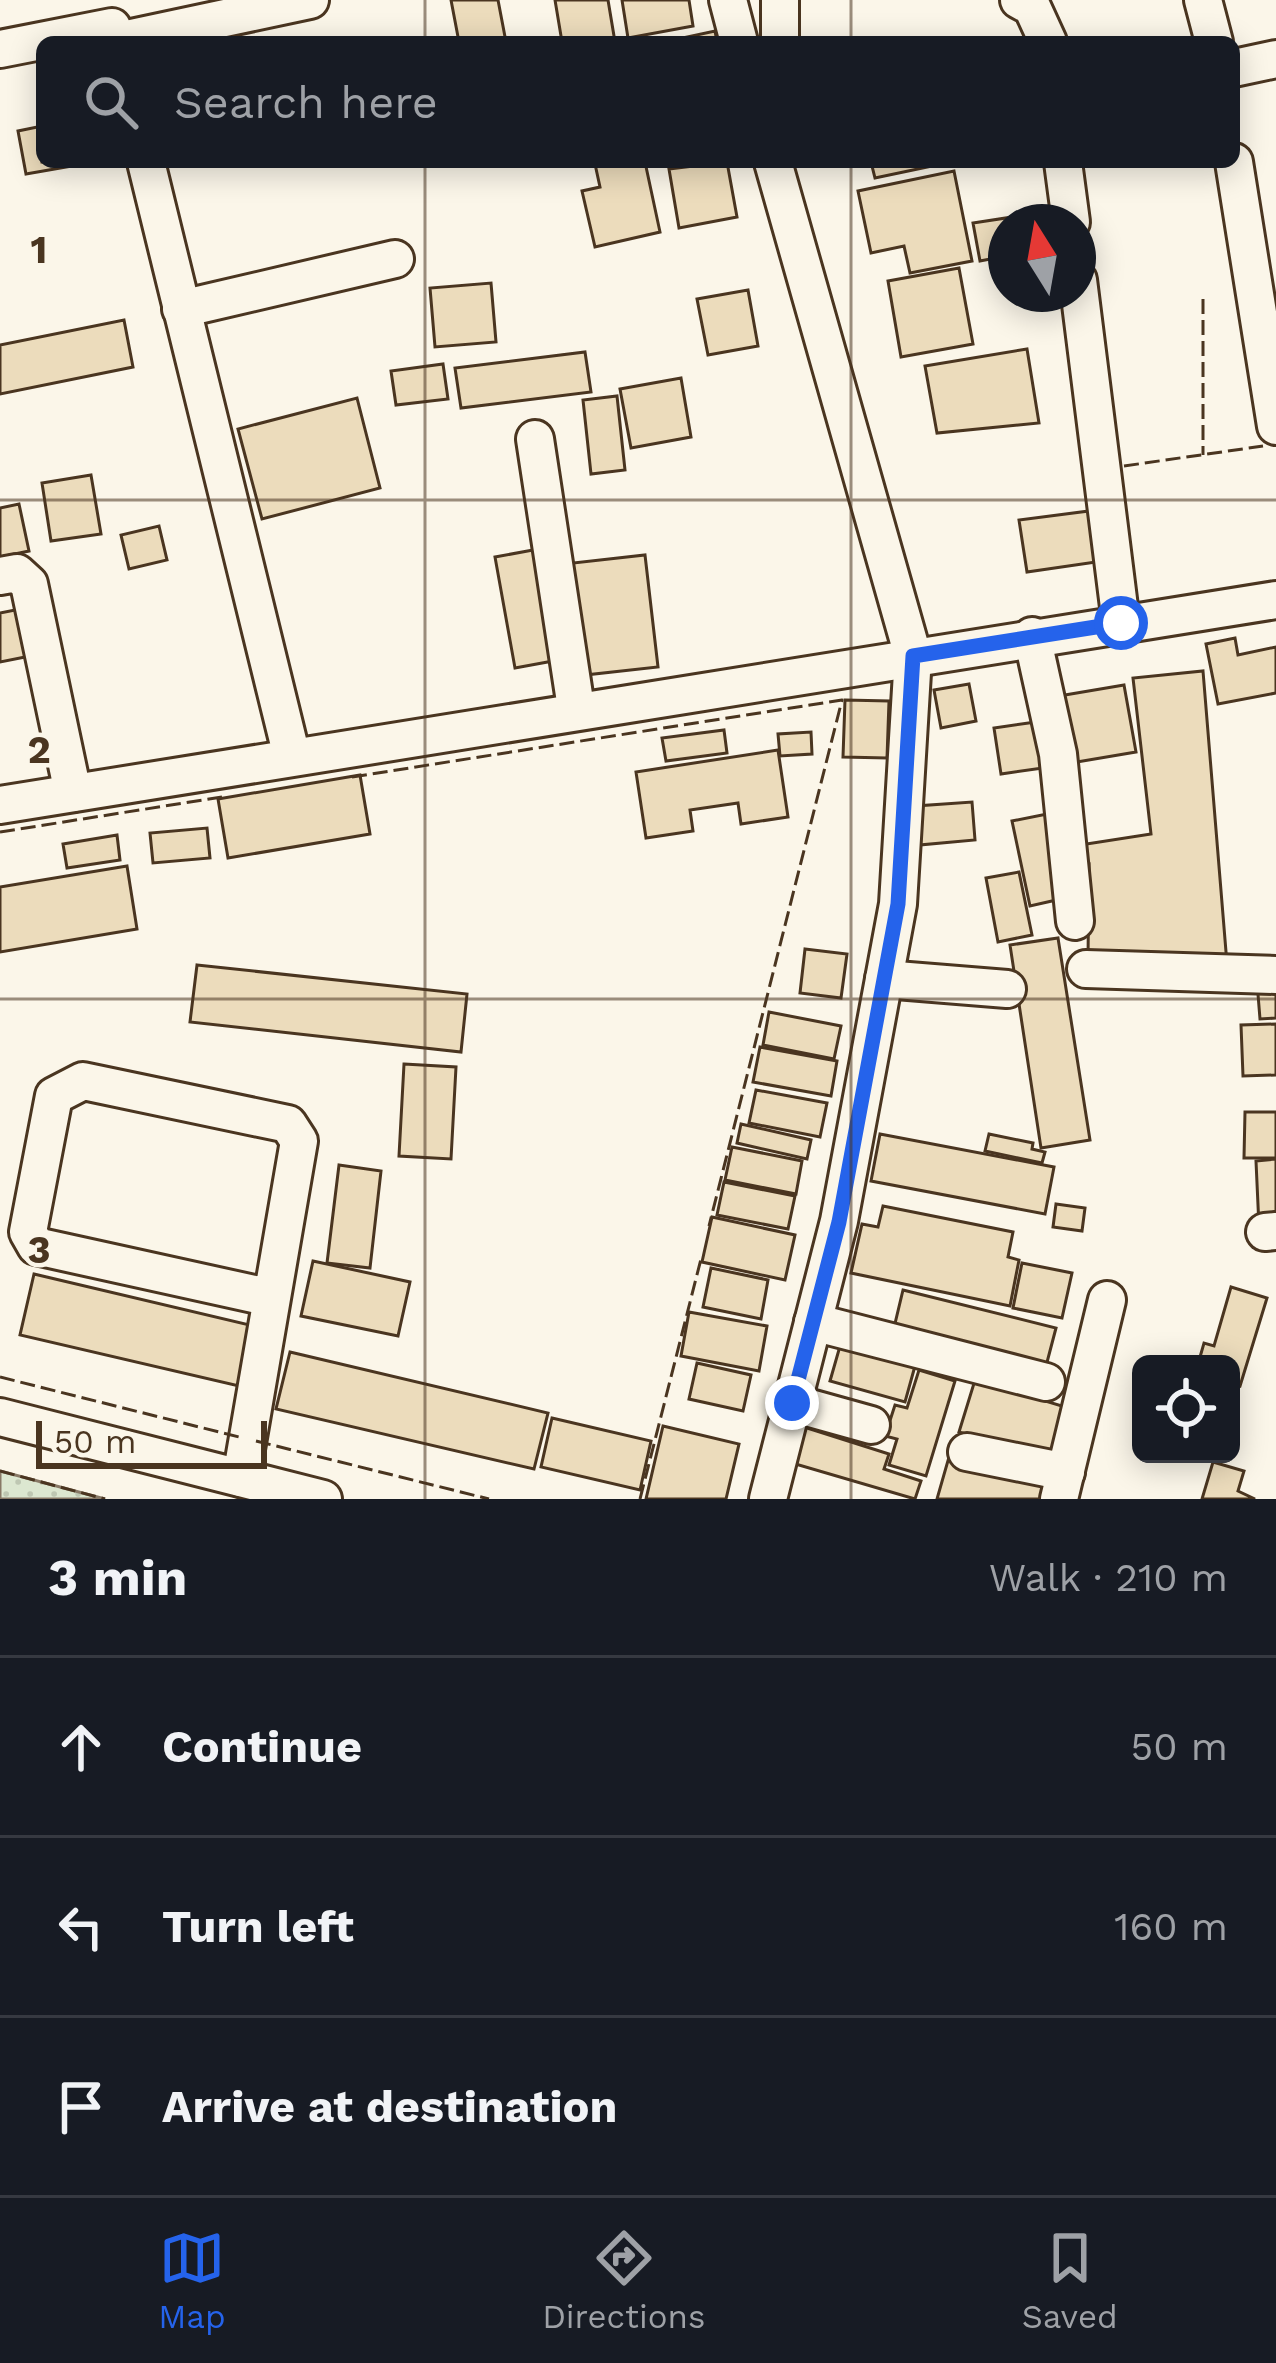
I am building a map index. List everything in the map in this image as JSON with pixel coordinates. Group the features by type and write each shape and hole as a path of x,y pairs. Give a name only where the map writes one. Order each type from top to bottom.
{"street":[{"path":"70,36 310,0"},
{"path":"728,0 738,36"},
{"path":"780,36 781,0"},
{"path":"1019,0 1032,7 1045,36"},
{"path":"1203,0 1212,36"},
{"path":"0,49 36,42"},
{"path":"1240,67 1276,59"},
{"path":"147,168 292,757"},
{"path":"768,1499 839,1222 898,904 913,656 775,168"},
{"path":"1064,168 1069,204"},
{"path":"1235,168 1263,284 1276,427"},
{"path":"181,309 395,259"},
{"path":"1082,312 1121,623"},
{"path":"536,439 576,708"},
{"path":"0,576 17,573 28,584 73,793"},
{"path":"0,805 576,708 1276,600"},
{"path":"1032,636 1058,754 1075,920"},
{"path":"1086,968 1276,975"},
{"path":"884,979 1007,988"},
{"path":"241,1478 272,1298 299,1141 288,1124 83,1081 54,1096 28,1232 36,1246 272,1298"},
{"path":"967,1452 1062,1485 1107,1300"},
{"path":"813,1322 1046,1382"},
{"path":"792,1403 871,1425"},
{"path":"0,1418 322,1499"}],"green space":[{"path":"0,1471 105,1499 0,1499"}],"building":[{"path":"451,0 498,0 505,36 458,36"},
{"path":"555,0 608,0 614,36 561,36"},
{"path":"622,0 689,0 693,26 628,36"},
{"path":"36,127 36,168 60,168 26,174 18,131"},
{"path":"596,168 646,168 660,232 595,247 582,191 600,187"},
{"path":"728,168 737,217 679,228 669,169"},
{"path":"872,168 922,168 875,178"},
{"path":"954,171 972,261 910,273 904,246 871,253 858,191"},
{"path":"988,221 988,259 980,261 973,223"},
{"path":"959,268 973,344 901,357 888,281"},
{"path":"491,283 496,342 435,347 430,288"},
{"path":"748,290 758,346 708,355 697,299"},
{"path":"124,320 133,367 0,394 0,345"},
{"path":"1027,349 1039,423 937,433 925,366"},
{"path":"585,352 591,392 461,408 455,368"},
{"path":"443,364 448,399 396,405 391,371"},
{"path":"681,378 691,437 631,448 620,389"},
{"path":"617,396 625,470 591,474 583,400"},
{"path":"357,398 380,488 262,519 238,429"},
{"path":"91,475 101,534 51,541 42,483"},
{"path":"19,504 29,551 0,557 0,508"},
{"path":"1089,511 1096,562 1027,572 1019,520"},
{"path":"159,526 167,560 129,569 121,535"},
{"path":"533,550 553,661 515,668 495,557"},
{"path":"645,555 658,667 585,675 573,563"},
{"path":"30,607 40,654 0,662 0,613"},
{"path":"1235,638 1238,655 1276,647 1276,693 1218,704 1206,644"},
{"path":"1203,671 1227,964 1088,959 1089,864 1082,865 1080,845 1151,834 1133,678"},
{"path":"969,684 976,721 941,728 934,690"},
{"path":"1124,685 1136,752 1071,763 1059,696"},
{"path":"845,700 889,701 887,758 843,757"},
{"path":"1043,721 1050,767 1001,774 994,728"},
{"path":"724,730 727,753 666,761 662,738"},
{"path":"811,732 812,754 780,756 778,734"},
{"path":"778,750 788,817 741,824 738,803 690,810 693,831 646,838 636,772"},
{"path":"360,775 370,834 228,858 218,799"},
{"path":"972,802 975,840 919,845 916,806"},
{"path":"1047,814 1065,898 1030,906 1012,821"},
{"path":"207,828 210,858 153,863 150,833"},
{"path":"117,835 120,860 67,868 63,844"},
{"path":"127,866 137,929 0,952 0,887"},
{"path":"1019,872 1032,935 998,942 986,878"},
{"path":"1058,938 1090,1140 1041,1148 1010,945"},
{"path":"805,949 847,954 841,998 800,993"},
{"path":"197,965 467,994 461,1052 190,1022"},
{"path":"1276,981 1276,1018 1260,1019 1257,982"},
{"path":"769,1012 841,1026 834,1059 763,1045"},
{"path":"1276,1024 1276,1075 1243,1076 1241,1025"},
{"path":"760,1047 837,1061 831,1096 753,1082"},
{"path":"404,1064 456,1067 451,1159 399,1156"},
{"path":"756,1090 827,1103 820,1137 749,1123"},
{"path":"1245,1112 1276,1112 1276,1158 1244,1158"},
{"path":"741,1124 811,1140 807,1159 737,1143"},
{"path":"880,1134 1054,1167 1045,1214 871,1181"},
{"path":"989,1134 1033,1143 1032,1149 1045,1152 1042,1163 985,1151"},
{"path":"732,1147 802,1161 796,1194 725,1180"},
{"path":"1276,1159 1276,1226 1259,1227 1256,1161"},
{"path":"339,1165 381,1171 370,1268 327,1263"},
{"path":"724,1182 795,1196 788,1229 717,1215"},
{"path":"1056,1204 1085,1208 1082,1231 1053,1227"},
{"path":"883,1206 1013,1232 1008,1257 1019,1260 1010,1306 851,1273 862,1224 878,1227"},
{"path":"712,1217 795,1235 785,1280 702,1262"},
{"path":"313,1261 410,1282 398,1336 301,1316"},
{"path":"1022,1263 1072,1273 1062,1318 1013,1308"},
{"path":"711,1268 768,1280 761,1319 703,1307"},
{"path":"34,1274 254,1326 239,1386 20,1335"},
{"path":"1231,1287 1267,1298 1240,1386 1240,1355 1201,1355 1204,1343 1214,1346"},
{"path":"903,1290 1056,1328 1045,1370 893,1332"},
{"path":"689,1312 767,1326 759,1371 681,1356"},
{"path":"840,1346 915,1366 905,1402 830,1381"},
{"path":"290,1352 548,1413 534,1469 276,1409"},
{"path":"697,1363 751,1375 743,1411 689,1399"},
{"path":"919,1370 955,1381 926,1476 889,1465 897,1439 885,1436 895,1405 907,1408"},
{"path":"975,1380 1072,1409 1056,1461 959,1432"},
{"path":"552,1418 651,1441 640,1490 541,1467"},
{"path":"663,1426 739,1444 726,1499 646,1499"},
{"path":"804,1427 889,1454 884,1469 921,1481 915,1499 792,1463"},
{"path":"949,1457 1046,1484 1042,1499 937,1499"},
{"path":"1216,1463 1244,1471 1238,1491 1255,1499 1202,1499"}],"fence":[{"path":"1203,299 1203,455"},
{"path":"1124,466 1263,446"},
{"path":"352,777 842,700 709,1226"},
{"path":"0,832 222,797"},
{"path":"640,1499 702,1255"},
{"path":"0,1377 239,1437"},
{"path":"256,1441 489,1499"},
{"path":"0,1471 105,1499"}],"route":[{"path":"792,1403 839,1222 898,904 913,656 1121,623"}]}
